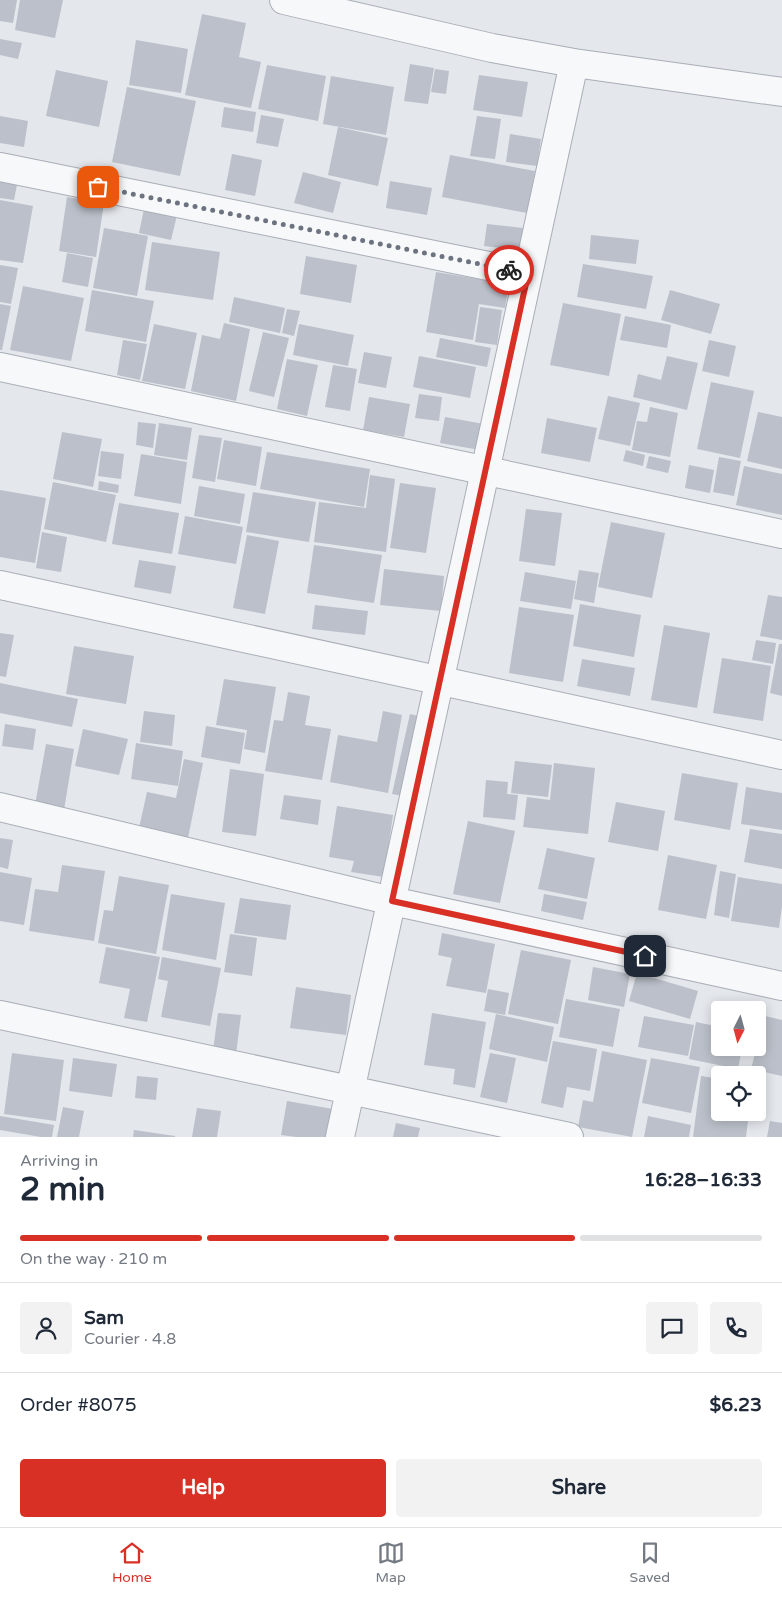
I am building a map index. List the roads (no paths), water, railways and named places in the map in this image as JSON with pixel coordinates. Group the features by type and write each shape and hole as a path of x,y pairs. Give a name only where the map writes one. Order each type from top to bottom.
{"street":[{"path":"284,0 492,48 574,63 782,92"},
{"path":"340,1137 574,63"},
{"path":"0,167 528,274"},
{"path":"0,367 782,534"},
{"path":"0,585 782,755"},
{"path":"0,807 392,901 782,986"},
{"path":"0,1015 569,1137"}]}
